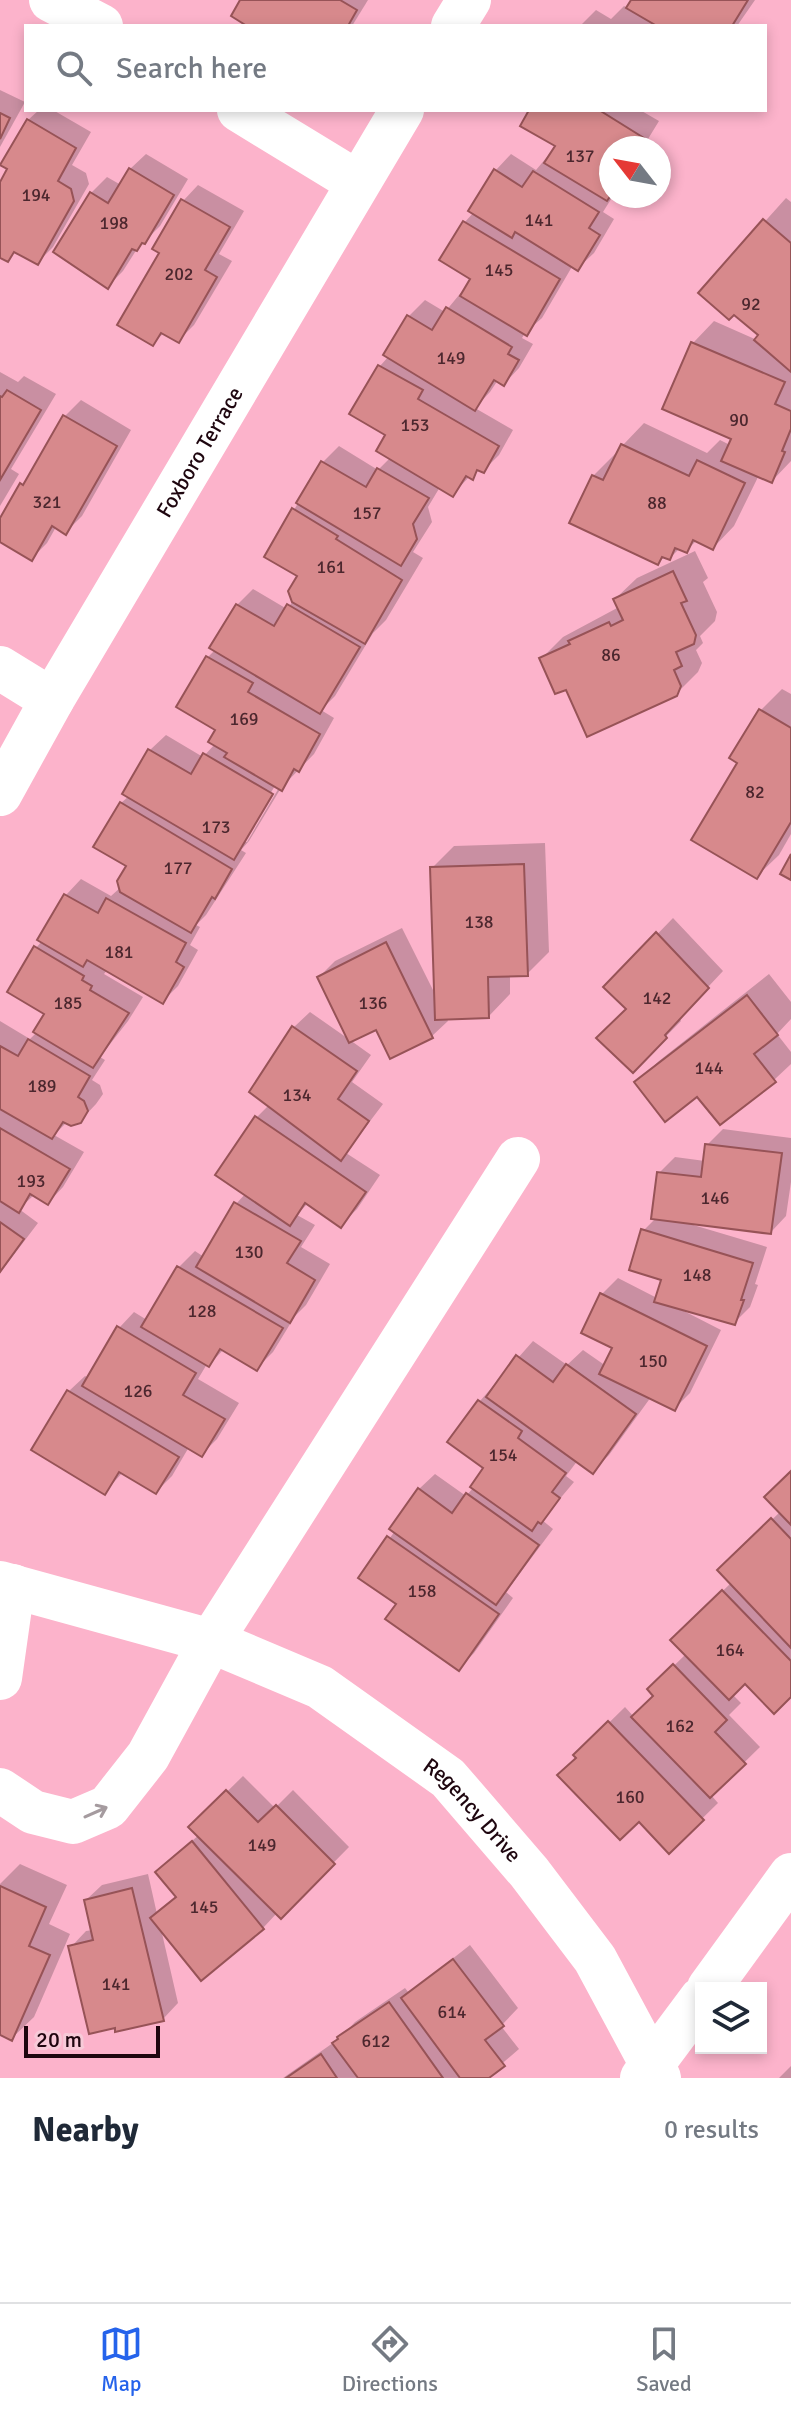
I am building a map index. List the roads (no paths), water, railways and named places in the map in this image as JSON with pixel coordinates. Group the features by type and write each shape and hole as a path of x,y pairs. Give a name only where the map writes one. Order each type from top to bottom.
{"street":[{"path":"51,0 97,24"},
{"path":"454,24 469,0"},
{"path":"242,112 357,182"},
{"name":"Foxboro Terrace","path":"0,794 52,700 401,112"},
{"path":"0,668 52,700"},
{"path":"0,1790 33,1812 73,1822 108,1807 148,1756 211,1641 518,1159"},
{"name":"Regency Drive","path":"0,1678 7,1584 211,1641 320,1687 448,1778 529,1872 595,1959 651,2074"},
{"path":"713,1982 791,1875"},
{"name":"Regency Drive","path":"651,2074 695,2008"}]}
